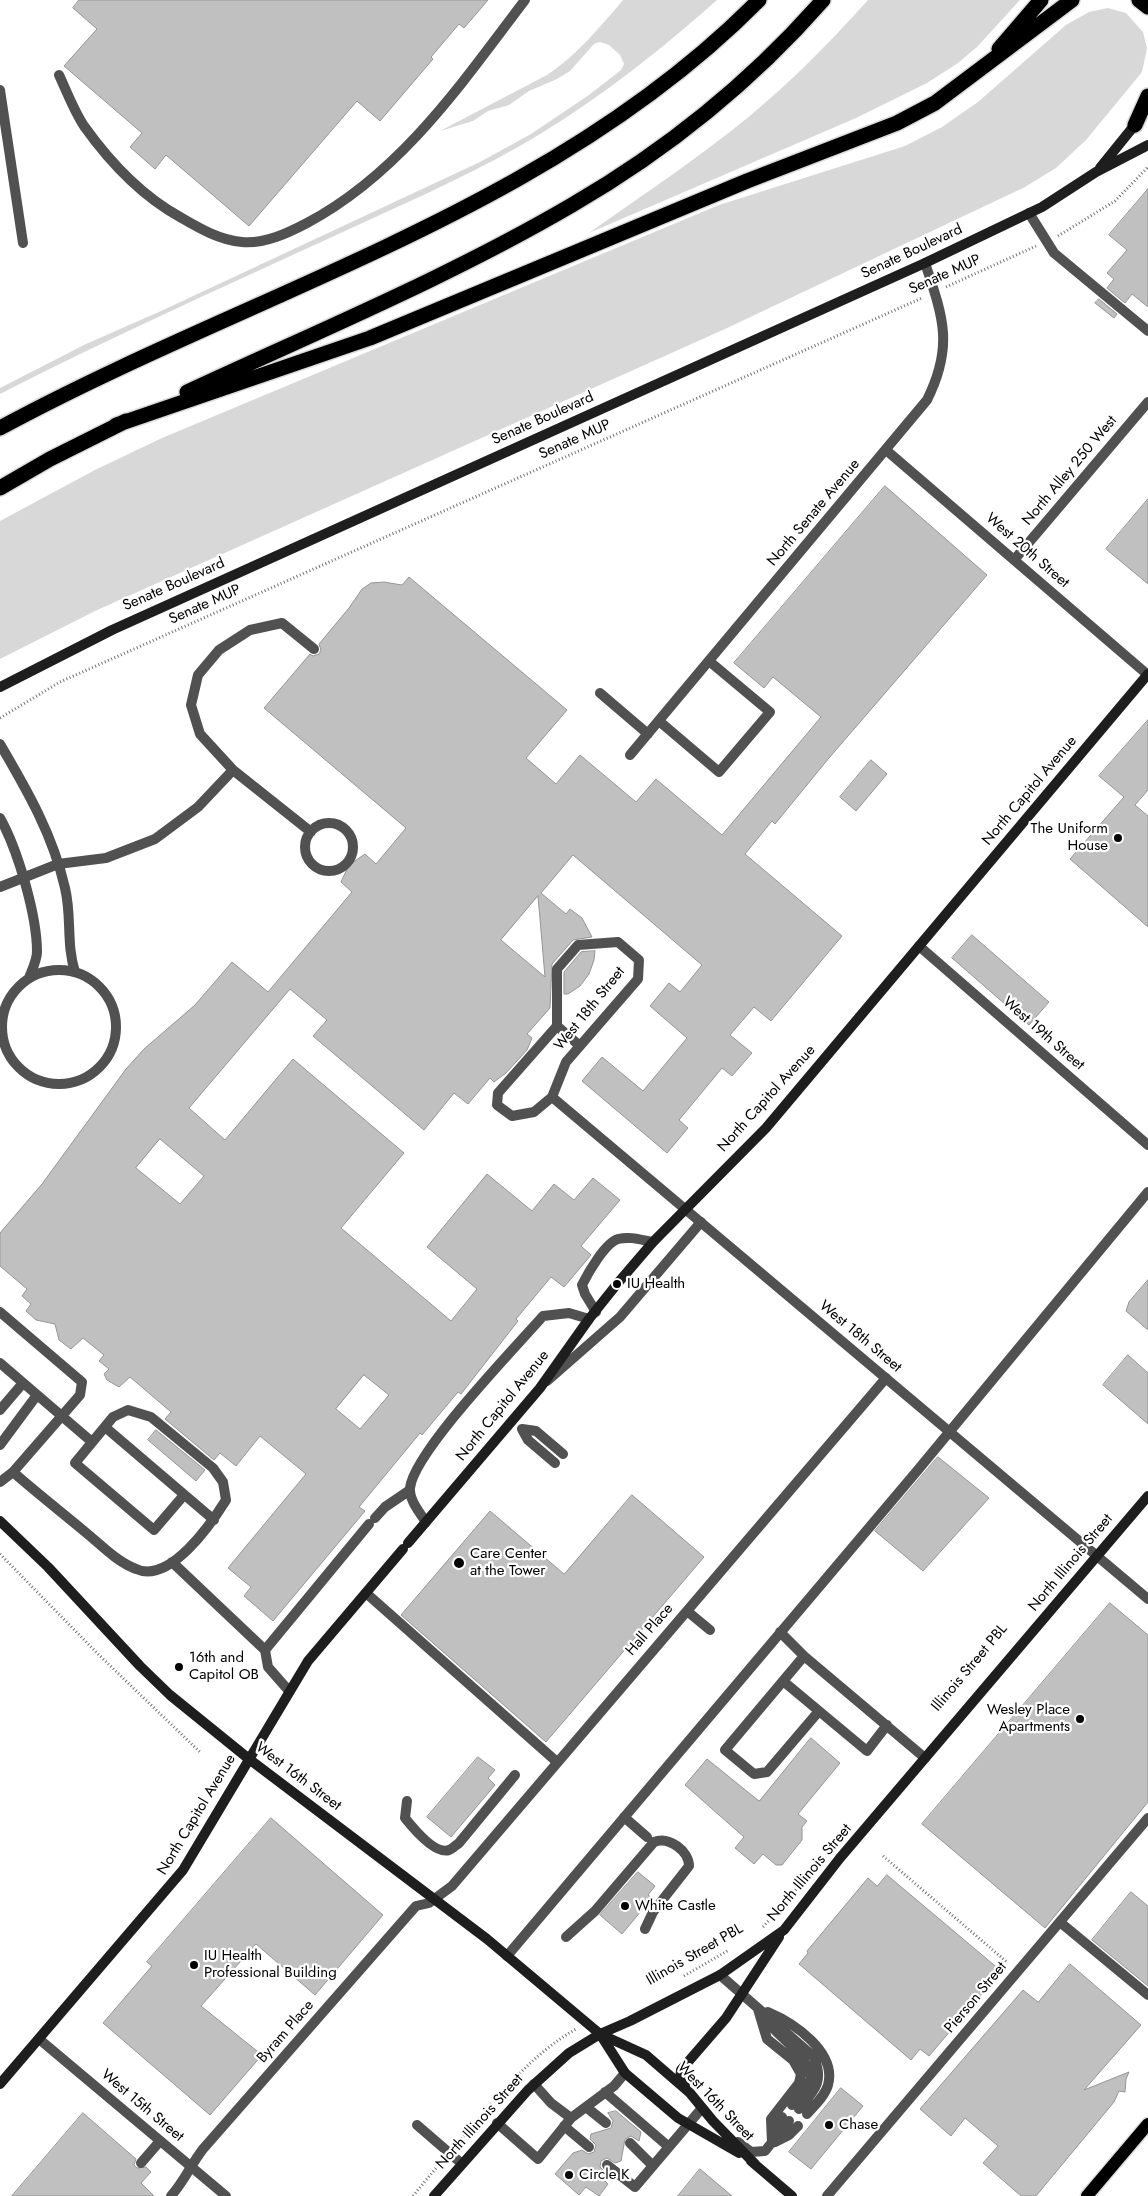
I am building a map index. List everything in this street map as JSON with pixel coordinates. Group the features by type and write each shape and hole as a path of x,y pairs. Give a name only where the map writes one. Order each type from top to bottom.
{"highway":[{"path":"0,428 92,380 449,216 528,175 587,139 660,88 698,57 759,0"},
{"path":"0,488 50,459 116,425 449,270 574,205 684,130 773,52 823,0"},
{"path":"980,72 1041,0"},
{"path":"116,425 370,338 747,181 897,123 935,104 980,72 1072,0"},
{"path":"1139,0 1148,8"},
{"path":"1135,125 1148,96"}],"main road":[{"name":"Senate Boulevard","path":"1096,172 1148,111"},
{"name":"Senate Boulevard","path":"0,687 112,630 925,263 1029,213 1071,190 1096,172 1148,145"},
{"name":"North Capitol Avenue","path":"0,2084 183,1870 308,1661 540,1388 592,1315 653,1242 766,1128 1148,675"},
{"name":"North Illinois Street","path":"434,2196 497,2123 534,2084 569,2053 600,2034 630,2021 720,1975 784,1930 840,1858 1148,1496"},
{"name":"West 16th Street","path":"0,1521 48,1567 158,1684 248,1759 435,1898 600,2034 646,2055 690,2093 755,2164 792,2196"},
{"path":"690,2093 680,2080 681,2070 726,2018 784,1930"},
{"name":"West 16th Street","path":"600,2034 625,2073 678,2118 755,2164"},
{"path":"1087,2196 1148,2124"}],"street":[{"path":"59,75 83,125 119,170 164,208 207,233 243,242 282,236 327,212 372,180 397,158 463,82 525,0"},
{"path":"0,90 23,243"},
{"path":"1029,213 1054,252 1148,332"},
{"name":"North Senate Avenue","path":"630,755 926,400 941,367 944,329 941,311 925,263"},
{"name":"North Alley 250 West","path":"1014,560 1148,402"},
{"name":"West 20th Street","path":"886,450 1148,675"},
{"path":"311,832 233,770 200,734 191,705 198,674 218,650 250,630 282,623 314,649"},
{"path":"659,721 719,772 770,712 709,661"},
{"path":"600,693 648,734"},
{"path":"0,744 34,802 58,864 66,890 69,954 75,972"},
{"path":"0,887 58,864 106,858 155,839 198,807 233,770"},
{"path":"0,818 10,837 32,915 38,954 29,978"},
{"path":"332,824 346,831 353,845 352,852 344,866 330,871 315,867 310,861 305,846 311,832 317,827 332,824"},
{"name":"West 18th Street","path":"618,942 639,960 638,979 580,1046 566,1062 552,1097 534,1112 512,1116 497,1105 498,1093 556,1026 557,969 578,945 618,942"},
{"name":"West 19th Street","path":"919,946 1148,1145"},
{"path":"59,970 75,972 92,979 105,992 114,1008 117,1026 114,1045 106,1061 93,1074 76,1082 58,1084 40,1081 24,1072 12,1059 4,1042 2,1024 6,1006 16,990 29,978 44,972 59,970"},
{"path":"556,1026 580,1046"},
{"name":"West 18th Street","path":"552,1097 1148,1599"},
{"path":"507,1956 1148,1192"},
{"path":"540,1388 620,1318 701,1222"},
{"path":"426,1522 411,1499 410,1490 420,1464 450,1423 543,1316 569,1313 592,1315 582,1285 592,1266 616,1240 633,1238 653,1242"},
{"path":"0,1312 82,1382 80,1395 13,1472 0,1482"},
{"path":"0,1363 92,1442"},
{"name":"Hall Place","path":"435,1898 452,1886 886,1378"},
{"path":"0,1410 24,1383"},
{"path":"0,1446 37,1395"},
{"path":"13,1472 114,1557 138,1570 158,1570 180,1558 214,1520 226,1500 222,1482 213,1468 151,1417 128,1410 113,1417 75,1463 154,1530 184,1495"},
{"path":"512,1421 522,1429 528,1440 555,1463"},
{"path":"105,1427 214,1520"},
{"path":"522,1429 536,1431 563,1454"},
{"path":"265,1650 372,1521 385,1507 410,1490"},
{"path":"172,1562 265,1650 268,1667 289,1691"},
{"path":"366,1593 524,1728 557,1762"},
{"path":"687,1610 710,1630"},
{"path":"780,1632 804,1656 925,1758"},
{"path":"804,1656 724,1750 754,1774 767,1772 819,1711"},
{"path":"783,1681 867,1751 887,1726"},
{"path":"407,1801 406,1818 438,1850 448,1851 459,1843 515,1775"},
{"path":"624,1817 647,1837"},
{"name":"Pierson Street","path":"827,2196 1061,1923 1148,1818"},
{"path":"566,1937 595,1911 654,1842 666,1840 672,1842 686,1856 689,1866 653,1912 645,1929"},
{"name":"Byram Place","path":"171,2196 186,2178 190,2166 416,1906 435,1898"},
{"path":"1061,1923 1148,1995"},
{"path":"720,1975 814,2057 819,2080 814,2092 800,2109"},
{"path":"758,2008 767,2039 793,2060 800,2074 799,2083 771,2119 772,2143"},
{"name":"West 15th Street","path":"39,2039 226,2196"},
{"path":"497,2123 538,2159 568,2122 606,2092 625,2073"},
{"path":"534,2084 589,2147"},
{"path":"606,2092 669,2147"},
{"path":"586,2107 606,2123"},
{"path":"607,2166 635,2187 702,2108"},
{"path":"725,2133 755,2153 765,2151 790,2122"},
{"path":"417,2125 462,2163"},
{"path":"141,2163 160,2141"},
{"path":"630,2143 653,2166"}],"path":[{"name":"Senate MUP","path":"0,718 60,682 1047,241 1115,201 1148,167"},
{"path":"0,1554 100,1656 200,1753"},
{"path":"883,1856 1018,1971"},
{"name":"Illinois Street PBL","path":"757,1932 802,1883"},
{"name":"Illinois Street PBL","path":"679,1979 737,1945"},
{"path":"413,2196 508,2085 562,2037 587,2023"}],"shaded area":[{"path":"623,0 717,0 621,79 571,114 518,147 449,183 124,333 0,394 0,388 86,344 480,162 531,134 589,95 621,70 624,64 620,55 609,45 600,42 594,44 570,71 557,79 529,91 509,105 488,111 473,121 440,131 547,75 578,50"},
{"path":"868,0 1020,0 977,47 958,63 927,83 856,118 589,233 696,157 767,101 836,35"},
{"path":"1108,8 1126,13 1143,32 1147,48 1142,72 1086,140 1056,168 1025,187 725,329 95,611 0,659 0,521 95,470 162,438 719,205 905,146 942,127 978,102 1066,25 1089,12"}],"building":[{"path":"79,0 488,0 464,28 459,24 431,57 433,59 380,121 357,101 249,226 166,155 155,169 130,147 142,133 64,66 97,29 73,8"},
{"path":"1148,189 1148,307 1132,294 1125,303 1107,288 1114,279 1107,273 1127,250 1109,235"},
{"path":"1099,299 1117,314 1114,318 1095,303"},
{"path":"885,486 987,575 829,758 775,824 772,821 745,854 842,936 771,1021 754,1007 730,1035 752,1053 732,1076 722,1068 679,1120 688,1128 667,1153 582,1081 602,1057 643,1091 687,1038 650,1006 669,983 680,992 702,965 573,855 541,893 566,914 570,909 582,918 592,937 573,940 552,964 550,1008 527,1034 532,1038 527,1050 506,1073 494,1082 490,1078 468,1104 454,1093 424,1130 313,1036 327,1020 290,989 189,1108 225,1140 293,1059 404,1153 341,1228 451,1321 477,1289 427,1247 487,1174 532,1211 554,1184 574,1200 593,1178 620,1200 581,1246 591,1255 564,1287 551,1277 516,1319 518,1321 461,1394 458,1392 422,1435 420,1433 359,1507 365,1511 273,1621 244,1596 251,1587 228,1568 306,1474 260,1436 236,1466 220,1453 214,1460 165,1419 171,1412 130,1377 119,1387 107,1380 104,1374 109,1369 99,1361 104,1355 83,1338 71,1349 59,1340 55,1324 36,1320 26,1311 31,1304 22,1296 27,1289 0,1266 0,1233 42,1184 126,1069 144,1049 195,1005 232,962 268,992 352,892 341,882 349,865 365,854 376,864 406,828 264,708 310,654 313,656 319,654 321,650 319,644 362,589 371,583 384,582 402,585 409,577 567,710 526,758 556,784 580,755 636,802 656,779 722,835 821,717 773,677 764,688 734,663","holes":["538,896 545,977 501,940","160,1139 204,1176 180,1204 136,1168","364,1375 389,1395 360,1429 336,1409"]},
{"path":"1148,499 1148,584 1106,549"},
{"name":"The Uniform House","path":"1148,720 1148,790 1135,805 1148,816 1148,927 1070,859 1124,797 1099,776"},
{"path":"871,760 887,774 856,811 840,797"},
{"path":"972,935 1049,1002 1029,1025 952,958"},
{"path":"595,951 589,974 580,986 568,994 564,994 564,972 581,952"},
{"path":"1148,1280 1148,1330 1126,1311 1129,1302"},
{"path":"1128,1355 1148,1373 1148,1424 1103,1385"},
{"path":"156,1430 205,1470 196,1481 148,1440"},
{"path":"938,1457 989,1498 923,1571 875,1531"},
{"path":"632,1495 704,1557 546,1742 401,1615 490,1511 564,1574"},
{"name":"Wesley Place Apartments","path":"1110,1603 1148,1635 1148,1802 1045,1928 922,1824"},
{"path":"811,1738 840,1763 798,1814 807,1821 802,1827 802,1840 782,1865 776,1865 763,1854 754,1864 735,1848 744,1837 685,1785 707,1759 759,1801"},
{"path":"478,1757 495,1770 488,1778 495,1785 451,1837 427,1817"},
{"name":"IU Health Professional Building","path":"271,1818 383,1915 315,1995 256,1944 201,2006 262,2055 210,2115 103,2023 152,1966 147,1962"},
{"name":"White Castle","path":"638,1872 655,1886 648,1895 652,1898 622,1934 600,1915"},
{"path":"887,1875 1000,1970 991,1980 992,1983 950,2028 952,2029 929,2056 920,2049 911,2060 799,1964 808,1953 807,1951 868,1878 877,1886"},
{"path":"1131,1892 1148,1906 1148,1986 1092,1940"},
{"path":"1070,1964 1141,2025 1084,2090 1129,2072 1126,2079 1125,2092 1119,2091 1114,2102 1036,2196 1021,2196 983,2163 998,2146 965,2118 951,2136 920,2109 1023,1990 1038,2002"},
{"name":"Chase","path":"841,2088 863,2106 811,2169 789,2152"},
{"name":"Circle K","path":"616,2111 641,2132 639,2141 631,2136 625,2139 621,2161 615,2163 607,2158 601,2161 600,2167 606,2173 605,2181 608,2184 599,2196 586,2187 579,2195 555,2174 573,2153 582,2150 588,2154 594,2152 596,2145 590,2139 591,2134 611,2128 613,2121 608,2113"},
{"path":"83,2113 136,2159 134,2165 137,2168 146,2167 151,2172 141,2183 154,2196 12,2196"},
{"path":"700,2169 732,2196 678,2196"}],"place":[{"name":"The Uniform House","path":"1118,838"},
{"name":"IU Health","path":"617,1284"},
{"name":"Care Center at the Tower","path":"459,1563"},
{"name":"16th and Capitol OB","path":"179,1667"},
{"name":"Wesley Place Apartments","path":"1080,1719"},
{"name":"White Castle","path":"625,1906"},
{"name":"IU Health Professional Building","path":"194,1965"},
{"name":"Chase","path":"829,2125"},
{"name":"Circle K","path":"569,2175"}]}
